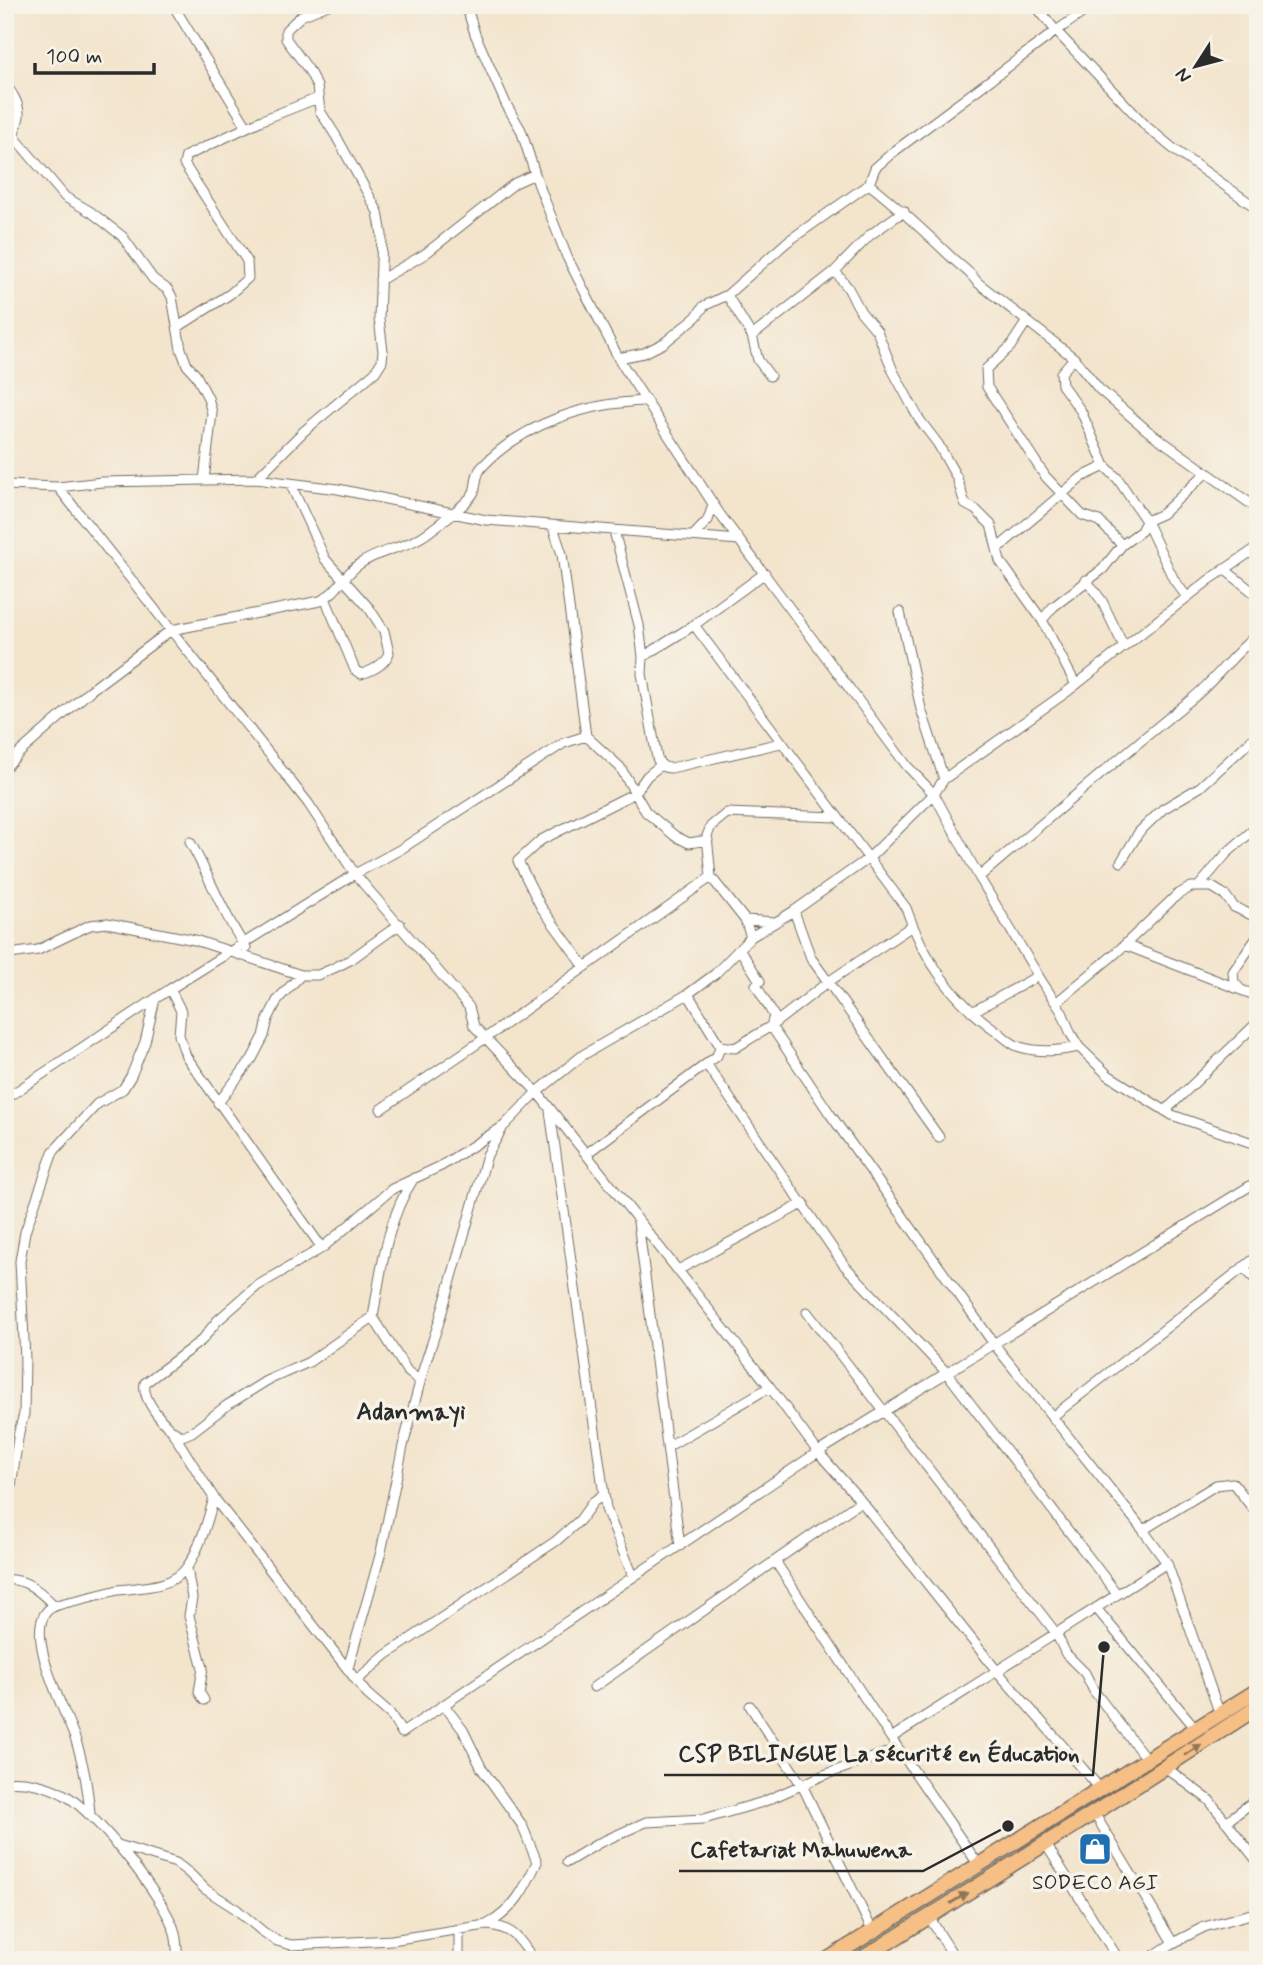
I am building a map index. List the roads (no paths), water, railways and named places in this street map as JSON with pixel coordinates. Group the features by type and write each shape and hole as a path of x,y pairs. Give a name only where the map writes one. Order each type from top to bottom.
{"highway":[{"path":"827,1960 1258,1690"},
{"path":"860,1960 1258,1707"}],"street":[{"path":"5,10 7,5"},
{"path":"173,5 247,127"},
{"path":"256,479 303,430 375,372 382,361 379,319 382,235 378,212 320,111 317,86 308,69 286,39 286,30 299,12 328,5"},
{"path":"466,5 475,34 506,104 521,130 567,257 618,359 713,505 907,766 934,794 979,877 1056,1003 1079,1047 1108,1075 1166,1111 1258,1145"},
{"path":"1035,5 1056,31 1147,127 1258,209"},
{"path":"618,359 643,354 664,343 696,317 704,306 727,295 787,242 869,184 876,168 892,153 1094,5"},
{"path":"5,84 11,91 19,114 9,132 65,197 91,212 122,236 153,279 168,290 184,357 208,398 212,413 204,480"},
{"path":"178,327 230,294 248,278 247,261 184,164 186,156 318,98"},
{"path":"380,280 425,254 515,183 535,174"},
{"path":"869,184 904,211 971,273 977,282 1073,358 1099,389 1149,431 1258,509"},
{"path":"752,336 835,271 870,235 904,211"},
{"path":"381,261 395,270"},
{"path":"835,271 861,312 877,331 892,371 957,478 965,504 976,510 991,525 1000,561 1042,620 1076,685"},
{"path":"727,295 752,336 758,360 770,376"},
{"path":"1027,321 1010,347 986,369 987,387 1026,444 1031,456 1061,494 1077,507 1082,515 1099,521 1122,545"},
{"path":"1073,358 1061,373 1062,385 1081,411 1105,466 1118,479 1146,521 1174,580 1187,597"},
{"path":"5,768 90,690 171,630 331,596 355,566 372,556 427,534 473,494 478,470 520,436 588,407 646,401"},
{"path":"997,549 1082,477 1105,466"},
{"path":"1042,620 1053,607 1103,569 1122,545 1133,539 1146,521 1162,514 1206,473"},
{"path":"5,485 58,487 102,482 256,479 338,489 486,520 739,540"},
{"path":"290,482 325,559 369,608 384,631 389,653 384,663 360,674 355,670 325,598"},
{"path":"58,487 308,803 355,874 450,982 469,1007 474,1026 537,1092 770,1387 818,1452 861,1501 997,1671 1098,1786"},
{"path":"694,536 708,520 713,505"},
{"path":"554,527 562,554 586,736 620,767 646,812 675,836 689,843 708,840"},
{"path":"614,531 639,625 642,674 657,758 661,765 671,768 781,743"},
{"path":"1258,547 1187,597 1076,685 944,779 934,794 869,858 794,911 751,937 715,974 688,994 583,1055 537,1092 504,1126 441,1166 392,1189 323,1248 257,1286 218,1321 202,1340 145,1383 143,1390 214,1498 367,1694 391,1715 402,1733 818,1452 1258,1181"},
{"path":"1224,569 1258,596"},
{"path":"643,657 694,625 765,573"},
{"path":"1086,580 1102,601 1124,647"},
{"path":"901,612 921,709 944,779"},
{"path":"694,625 906,908 918,942 934,970 972,1012 1018,1047 1055,1052 1079,1047"},
{"path":"979,877 1161,721 1195,696 1258,634"},
{"path":"1121,862 1139,832 1163,809 1199,787 1258,734"},
{"path":"5,1098 170,989 355,874 401,849 564,743 586,736"},
{"path":"585,967 541,907 518,861 541,840 635,793 661,765"},
{"path":"751,937 745,920 711,877 708,840 711,826 727,813 836,817"},
{"path":"1199,886 1227,853 1258,826"},
{"path":"191,842 217,892 225,914 253,958"},
{"path":"380,1109 487,1037 711,877"},
{"path":"1056,1003 1125,945 1177,895 1199,886 1212,887 1225,895 1242,913 1258,918"},
{"path":"794,911 811,958 939,1137"},
{"path":"745,920 774,922"},
{"path":"5,953 38,950 89,925 99,923 195,940 301,975 318,975 350,960 400,925"},
{"path":"720,1046 736,1048 912,926"},
{"path":"1241,990 1234,982 1233,972 1258,936"},
{"path":"1125,945 1258,996"},
{"path":"740,950 760,981 756,985 775,1016 771,1026"},
{"path":"218,1103 252,1059 278,999 301,975"},
{"path":"972,1012 1038,976"},
{"path":"170,989 181,1012 181,1045 218,1103 323,1248"},
{"path":"586,1154 717,1056 720,1046 688,994"},
{"path":"5,1527 24,1414 25,1359 20,1261 24,1232 53,1152 97,1104 123,1089 131,1076 145,1042 155,999"},
{"path":"1166,1111 1258,1022"},
{"path":"771,1026 830,1114 994,1344 1167,1563 1218,1709"},
{"path":"707,1065 844,1265 947,1373 1117,1594"},
{"path":"550,1108 606,1509 633,1576"},
{"path":"348,1668 381,1552 403,1446 420,1381 487,1155 504,1126"},
{"path":"414,1178 405,1192 385,1251 373,1317 407,1371 420,1381"},
{"path":"678,1270 804,1203"},
{"path":"638,1222 680,1546"},
{"path":"1052,1418 1258,1256"},
{"path":"1243,1267 1258,1282"},
{"path":"807,1312 1056,1633 1066,1654 1085,1673 1094,1691 1144,1756"},
{"path":"173,1433 182,1436 192,1432 226,1406 266,1381 309,1362 373,1317"},
{"path":"667,1447 770,1387"},
{"path":"1143,1530 1216,1485 1233,1483 1258,1515"},
{"path":"356,1680 386,1655 556,1541 604,1494"},
{"path":"90,1814 88,1783 76,1741 45,1664 41,1626 46,1612 55,1606 156,1585 177,1576 187,1568 214,1498"},
{"path":"594,1687 861,1501"},
{"path":"775,1561 975,1861"},
{"path":"891,1738 1167,1563"},
{"path":"187,1568 192,1598 189,1616 203,1668 199,1692 204,1700"},
{"path":"5,1580 24,1581 55,1606"},
{"path":"1096,1608 1192,1724"},
{"path":"816,1960 1098,1786 1258,1683"},
{"path":"115,1844 176,1863 205,1889 236,1909 262,1931 291,1945 393,1940 486,1925 503,1916 524,1889 537,1862 522,1825 482,1769 463,1730 444,1705"},
{"path":"750,1706 803,1787 870,1926"},
{"path":"567,1862 599,1843 646,1822 704,1819 764,1802 803,1787 824,1775 898,1749"},
{"path":"1165,1767 1209,1800 1258,1862"},
{"path":"5,1782 47,1787 66,1795 90,1814 140,1873 162,1904 175,1931 178,1960"},
{"path":"1226,1822 1258,1797"},
{"path":"1094,1813 1173,1943"},
{"path":"1045,1843 1119,1960"},
{"path":"1147,1960 1204,1927 1258,1912"},
{"path":"929,1917 956,1960"},
{"path":"486,1925 508,1929 518,1937 533,1960"},
{"path":"459,1931 459,1960"}],"place":[{"name":"CSP BILINGUE La sécurité en Éducation","path":"1104,1647"},
{"name":"Cafetariat Mahuwena","path":"1008,1826"},
{"name":"SODECO AGI","path":"1095,1849"}],"district":[{"name":"Adanmayi","path":"411,1412"}]}
